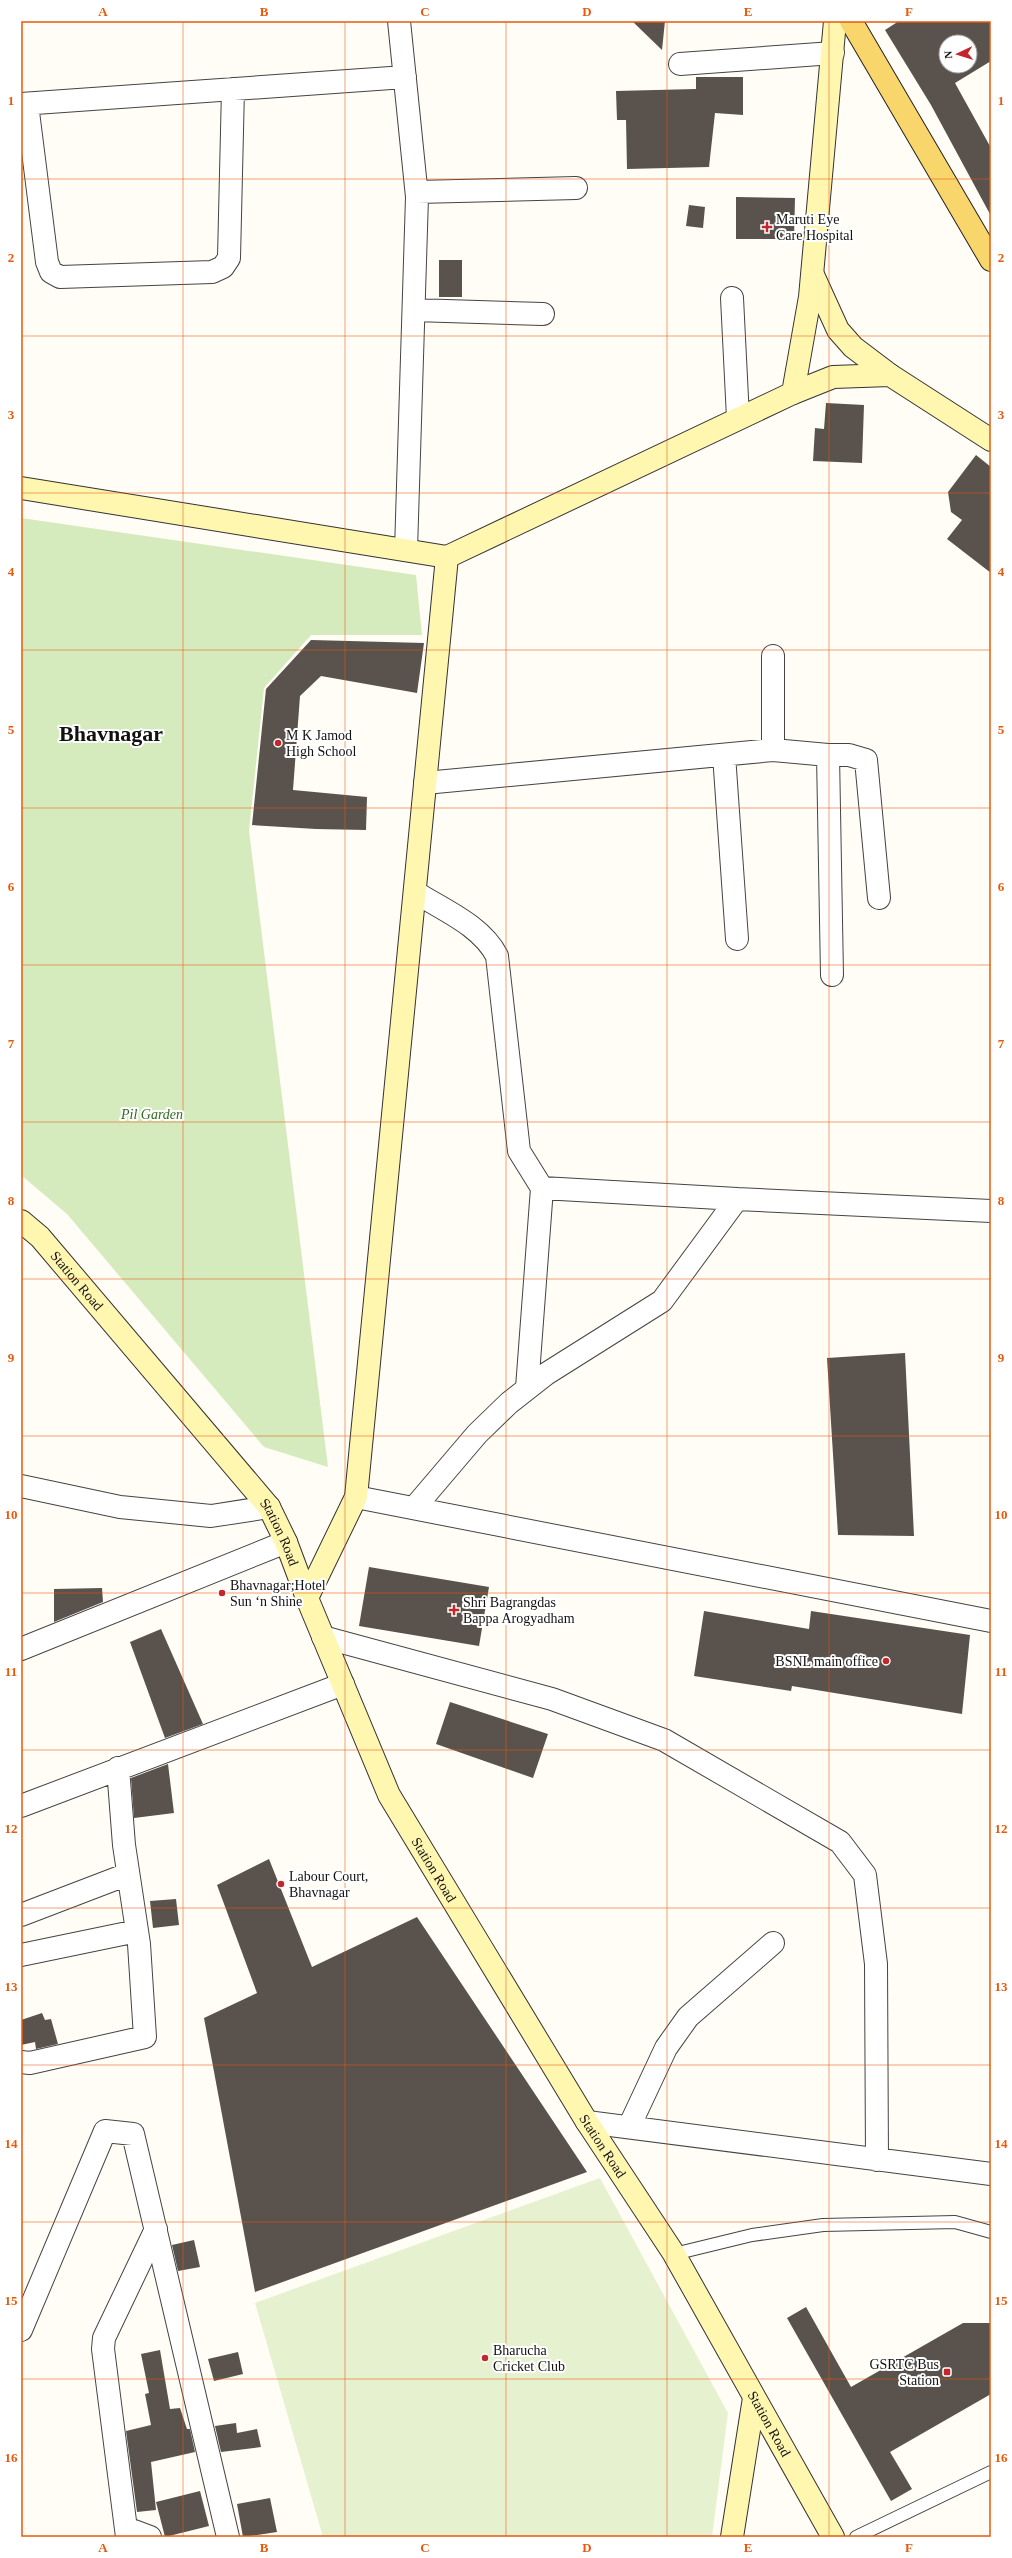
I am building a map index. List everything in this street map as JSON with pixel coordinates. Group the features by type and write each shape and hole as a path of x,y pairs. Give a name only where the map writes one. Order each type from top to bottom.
{"main road":[{"path":"794,393 812,273 835,21"},
{"path":"851,21 991,260"},
{"path":"812,273 838,330 853,346 890,375 991,440"},
{"path":"21,488 447,557 738,418 832,377 890,375"},
{"path":"307,1598 356,1497 447,557"},
{"name":"Station Road","path":"21,1221 40,1237 269,1507 286,1542 307,1598 389,1795 588,2122 674,2254 833,2537"},
{"path":"732,2537 754,2398"}],"street":[{"path":"399,21 417,192 406,550"},
{"path":"680,64 833,53"},
{"path":"233,89 229,258 222,267 212,272 60,277 51,272 47,262 24,104 233,89 405,77"},
{"path":"417,192 576,188"},
{"path":"732,298 738,418"},
{"path":"414,310 543,314"},
{"path":"773,656 773,750"},
{"path":"425,783 773,750 827,755 850,754 866,760 879,898"},
{"path":"724,755 738,939"},
{"path":"827,755 832,975"},
{"path":"414,892 478,932 491,944 497,956 519,1151 542,1188 527,1388"},
{"path":"542,1188 991,1211"},
{"path":"414,1508 477,1434 527,1388 546,1374 662,1301 737,1199"},
{"path":"21,1486 120,1507 211,1516 269,1507"},
{"path":"356,1497 991,1621"},
{"path":"21,1648 286,1542"},
{"path":"323,1636 552,1699 664,1740 840,1842 865,1875 874,1949 877,2160"},
{"path":"21,1806 343,1684"},
{"path":"21,2062 30,2063 145,2037 137,1931 128,1874 118,1768"},
{"path":"21,1915 128,1874"},
{"path":"21,1955 137,1931"},
{"path":"629,2127 666,2048 688,2017 773,1943"},
{"path":"588,2122 991,2174"},
{"path":"21,2330 105,2131 134,2134 228,2537"},
{"path":"150,2537 126,2533 103,2349 104,2338 156,2229"}],"lane":[{"path":"674,2254 752,2235 823,2225 955,2222 991,2232"},
{"path":"856,2537 991,2472"}],"green space":[{"name":"Pil Garden","path":"21,518 416,575 422,635 311,635 264,688 249,831 328,1467 264,1447 67,1214 21,1175"},
{"name":"Bharucha Cricket Club","path":"600,2178 728,2413 712,2537 323,2537 255,2303"}],"building":[{"path":"632,21 665,21 662,50"},
{"path":"899,21 991,21 991,61 978,69 978,34 938,34 938,74 970,74 955,83 991,148 991,216 931,105 885,30"},
{"path":"696,77 743,77 743,115 715,113 709,167 627,169 626,120 617,120 616,91 696,89"},
{"path":"736,197 795,198 794,239 736,239"},
{"path":"689,205 705,207 703,228 686,226"},
{"path":"439,260 462,260 462,297 439,297"},
{"path":"826,403 864,405 862,463 813,461 815,428 824,429"},
{"path":"976,455 991,467 991,573 947,539 962,520 951,512 948,492"},
{"name":"M K Jamod High School","path":"311,640 424,643 417,693 321,676 300,696 293,790 367,797 366,830 252,825 266,689"},
{"path":"905,1353 914,1536 838,1535 827,1358"},
{"path":"369,1567 489,1587 479,1646 359,1626"},
{"path":"102,1588 103,1602 54,1622 54,1589"},
{"name":"BSNL main office","path":"704,1611 809,1629 811,1611 970,1635 962,1714 792,1686 791,1691 694,1676"},
{"path":"161,1629 203,1724 165,1738 130,1642"},
{"path":"450,1702 548,1734 533,1778 436,1744"},
{"path":"168,1764 174,1813 134,1818 131,1778"},
{"path":"269,1859 312,1967 417,1917 587,2172 255,2292 204,2018 257,1993 217,1885"},
{"path":"176,1899 179,1925 153,1928 150,1901"},
{"path":"42,2013 45,2020 51,2019 58,2044 36,2049 35,2042 21,2045 21,2020"},
{"path":"194,2240 200,2267 178,2271 172,2245"},
{"path":"806,2307 851,2387 963,2323 991,2323 991,2394 890,2452 912,2489 891,2501 787,2318"},
{"path":"160,2350 170,2409 180,2408 187,2429 190,2429 195,2452 151,2462 156,2510 137,2512 126,2431 151,2425 145,2394 149,2393 141,2354"},
{"path":"238,2352 243,2374 214,2381 208,2359"},
{"path":"236,2423 237,2433 257,2429 261,2447 221,2452 215,2426"},
{"path":"200,2491 209,2526 165,2537 156,2502"},
{"path":"270,2498 277,2532 243,2537 237,2504"}],"place":[{"name":"Maruti Eye Care Hospital","path":"767,227"},
{"name":"M K Jamod High School","path":"278,743"},
{"name":"Bhavnagar;Hotel Sun ‘n Shine","path":"222,1593"},
{"name":"Shri Bagrangdas Bappa Arogyadham","path":"454,1610"},
{"name":"BSNL main office","path":"886,1661"},
{"name":"Labour Court, Bhavnagar","path":"281,1884"},
{"name":"Bharucha Cricket Club","path":"485,2358"},
{"name":"GSRTC Bus Station","path":"947,2372"}],"district":[{"name":"Bhavnagar","path":"111,733"}]}
